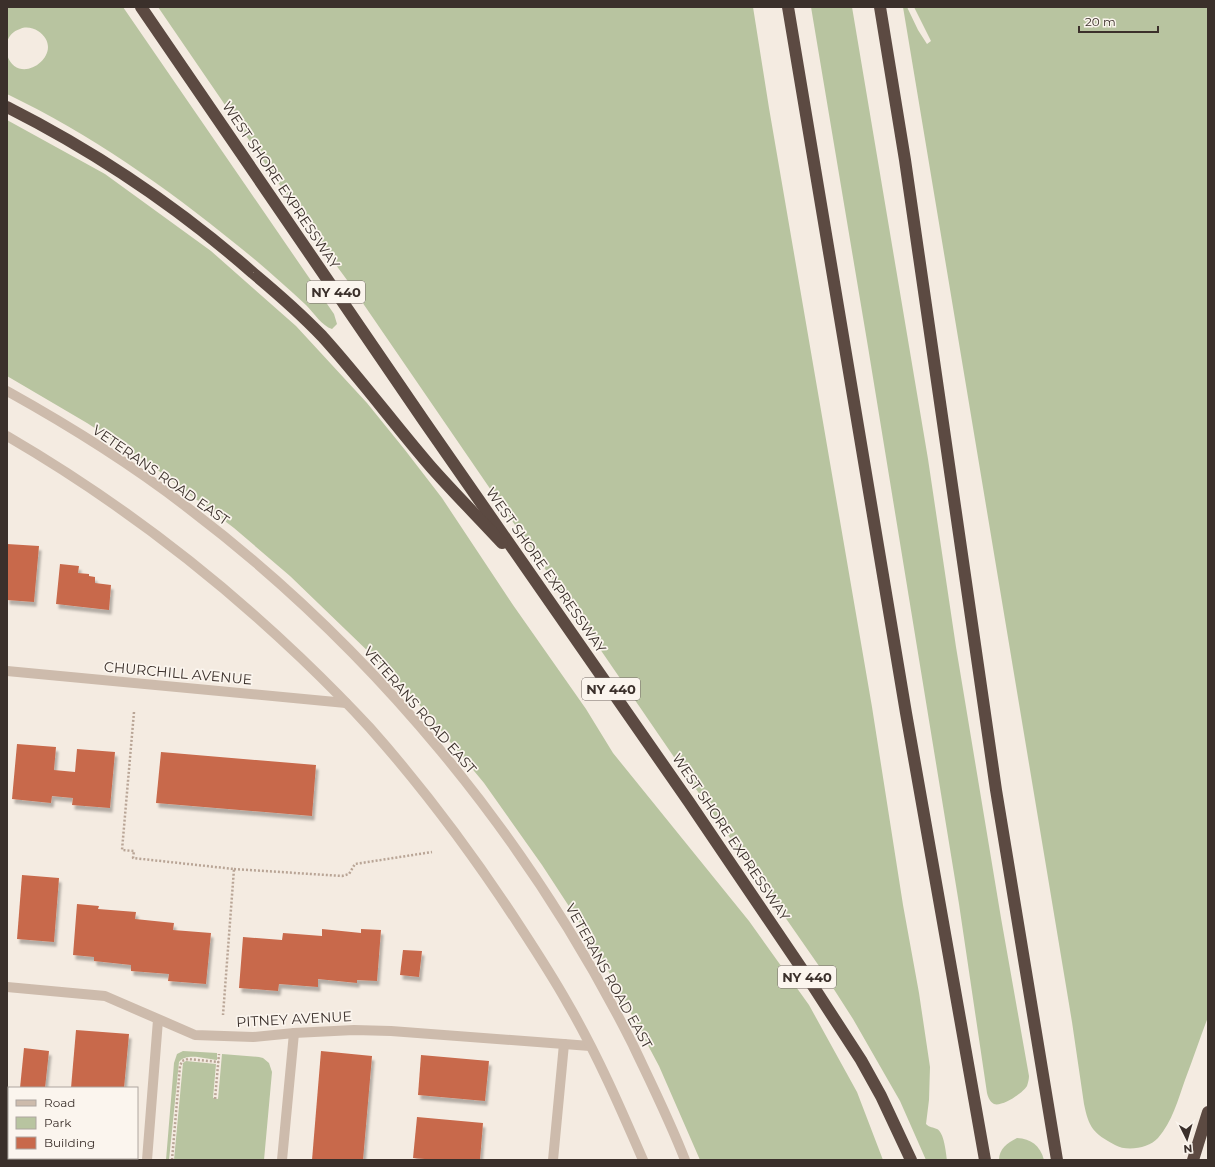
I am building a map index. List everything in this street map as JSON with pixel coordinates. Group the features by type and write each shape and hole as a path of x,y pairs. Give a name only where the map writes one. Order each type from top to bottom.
{"highway":[{"name":"WEST SHORE EXPRESSWAY","path":"141,7 424,421 694,808 835,1019 861,1060 881,1096 911,1160"},
{"path":"788,7 906,713 985,1160"},
{"path":"880,7 905,160 996,790 1057,1160"},
{"path":"7,107 69,140 115,168 157,197 197,227 288,303 321,336 354,373 431,467 533,576"},
{"path":"1193,1160 1208,1112"}],"street":[{"name":"VETERANS ROAD EAST","path":"7,391 68,426 116,457 187,507 223,535 296,599 333,634 401,705 495,821 548,896 574,937 597,977 638,1057 662,1106 685,1160"},
{"path":"7,436 49,460 88,485 167,542 203,571 272,630 376,734 433,802 491,882 544,963 569,1005 590,1046 643,1160"},
{"name":"CHURCHILL AVENUE","path":"7,671 346,703"},
{"name":"PITNEY AVENUE","path":"7,987 105,996 195,1035 252,1037 354,1030 391,1031 590,1046"},
{"path":"147,1160 158,1020"},
{"path":"282,1160 294,1033"},
{"path":"553,1160 564,1044"}],"path":[{"path":"134,712 122,850 134,851 133,858 234,869 342,876 349,874 355,864 432,852"},
{"path":"223,1015 234,869"},
{"path":"215,1099 220,1054"},
{"path":"172,1160 182,1061 188,1059 219,1062"}],"green space":[{"path":"7,7 123,7 334,314 337,324 332,329 325,325 306,305 255,259 155,182 68,126 7,94 7,55 13,65 21,69 30,68 39,64 45,57 48,49 46,39 38,31 29,28 22,28 13,32 7,42"},
{"path":"158,7 753,7 919,993 930,1067 929,1100 926,1124 937,1129 941,1134 947,1160 926,1160 900,1101 853,1019 819,966"},
{"path":"811,7 852,7 928,459 956,647 1029,1076 1025,1089 1012,1099 998,1104 991,1102 987,1093 959,904"},
{"path":"903,7 907,7 918,30 927,44 931,41 914,7 1208,7 1208,1017 1171,1118 1158,1138 1149,1144 1138,1148 1120,1147 1097,1133 1090,1124 1084,1104 1072,1022"},
{"path":"7,120 105,174 211,251 296,326 367,403 442,498 513,605 586,709 613,753 749,921 809,1005 857,1092 883,1160 700,1160 659,1066 602,959 574,914 542,865 484,783 403,685 290,576 234,528 147,462 87,423 7,376"},
{"path":"183,1051 217,1053 217,1060 186,1057 179,1062 169,1160 166,1160 174,1063 177,1054"},
{"path":"222,1054 259,1057 263,1058 269,1063 272,1072 264,1160 174,1160 183,1063 186,1061 216,1064 213,1098 218,1099"},
{"path":"1017,1138 1031,1141 1040,1150 1044,1160 999,1160 1000,1153 1004,1147"}],"building":[{"path":"7,544 39,546 34,602 7,600"},
{"path":"60,564 79,566 78,573 89,574 89,576 95,577 95,583 111,585 109,610 56,604"},
{"path":"17,744 56,747 54,770 75,772 77,749 115,752 110,808 72,805 73,798 52,796 51,803 12,799"},
{"path":"161,752 316,765 312,816 156,803"},
{"path":"22,875 59,878 54,942 17,939"},
{"path":"77,904 99,906 98,909 136,912 135,919 174,923 173,930 211,933 206,984 168,981 169,974 131,971 131,965 94,961 94,957 73,955"},
{"path":"322,929 361,933 361,929 381,930 377,981 357,980 357,983 318,979 318,987 279,984 278,991 239,988 243,937 282,940 283,933 322,936"},
{"path":"403,950 422,951 419,977 400,975"},
{"path":"76,1030 129,1034 124,1087 71,1087"},
{"path":"24,1048 49,1051 45,1087 20,1087"},
{"path":"321,1051 372,1056 363,1160 312,1160"},
{"path":"421,1055 489,1061 485,1101 418,1095"},
{"path":"417,1117 483,1123 480,1160 437,1160 413,1158"},
{"path":"7,1125 8,1125 8,1147"},
{"path":"65,1159 118,1159 118,1160"}]}
